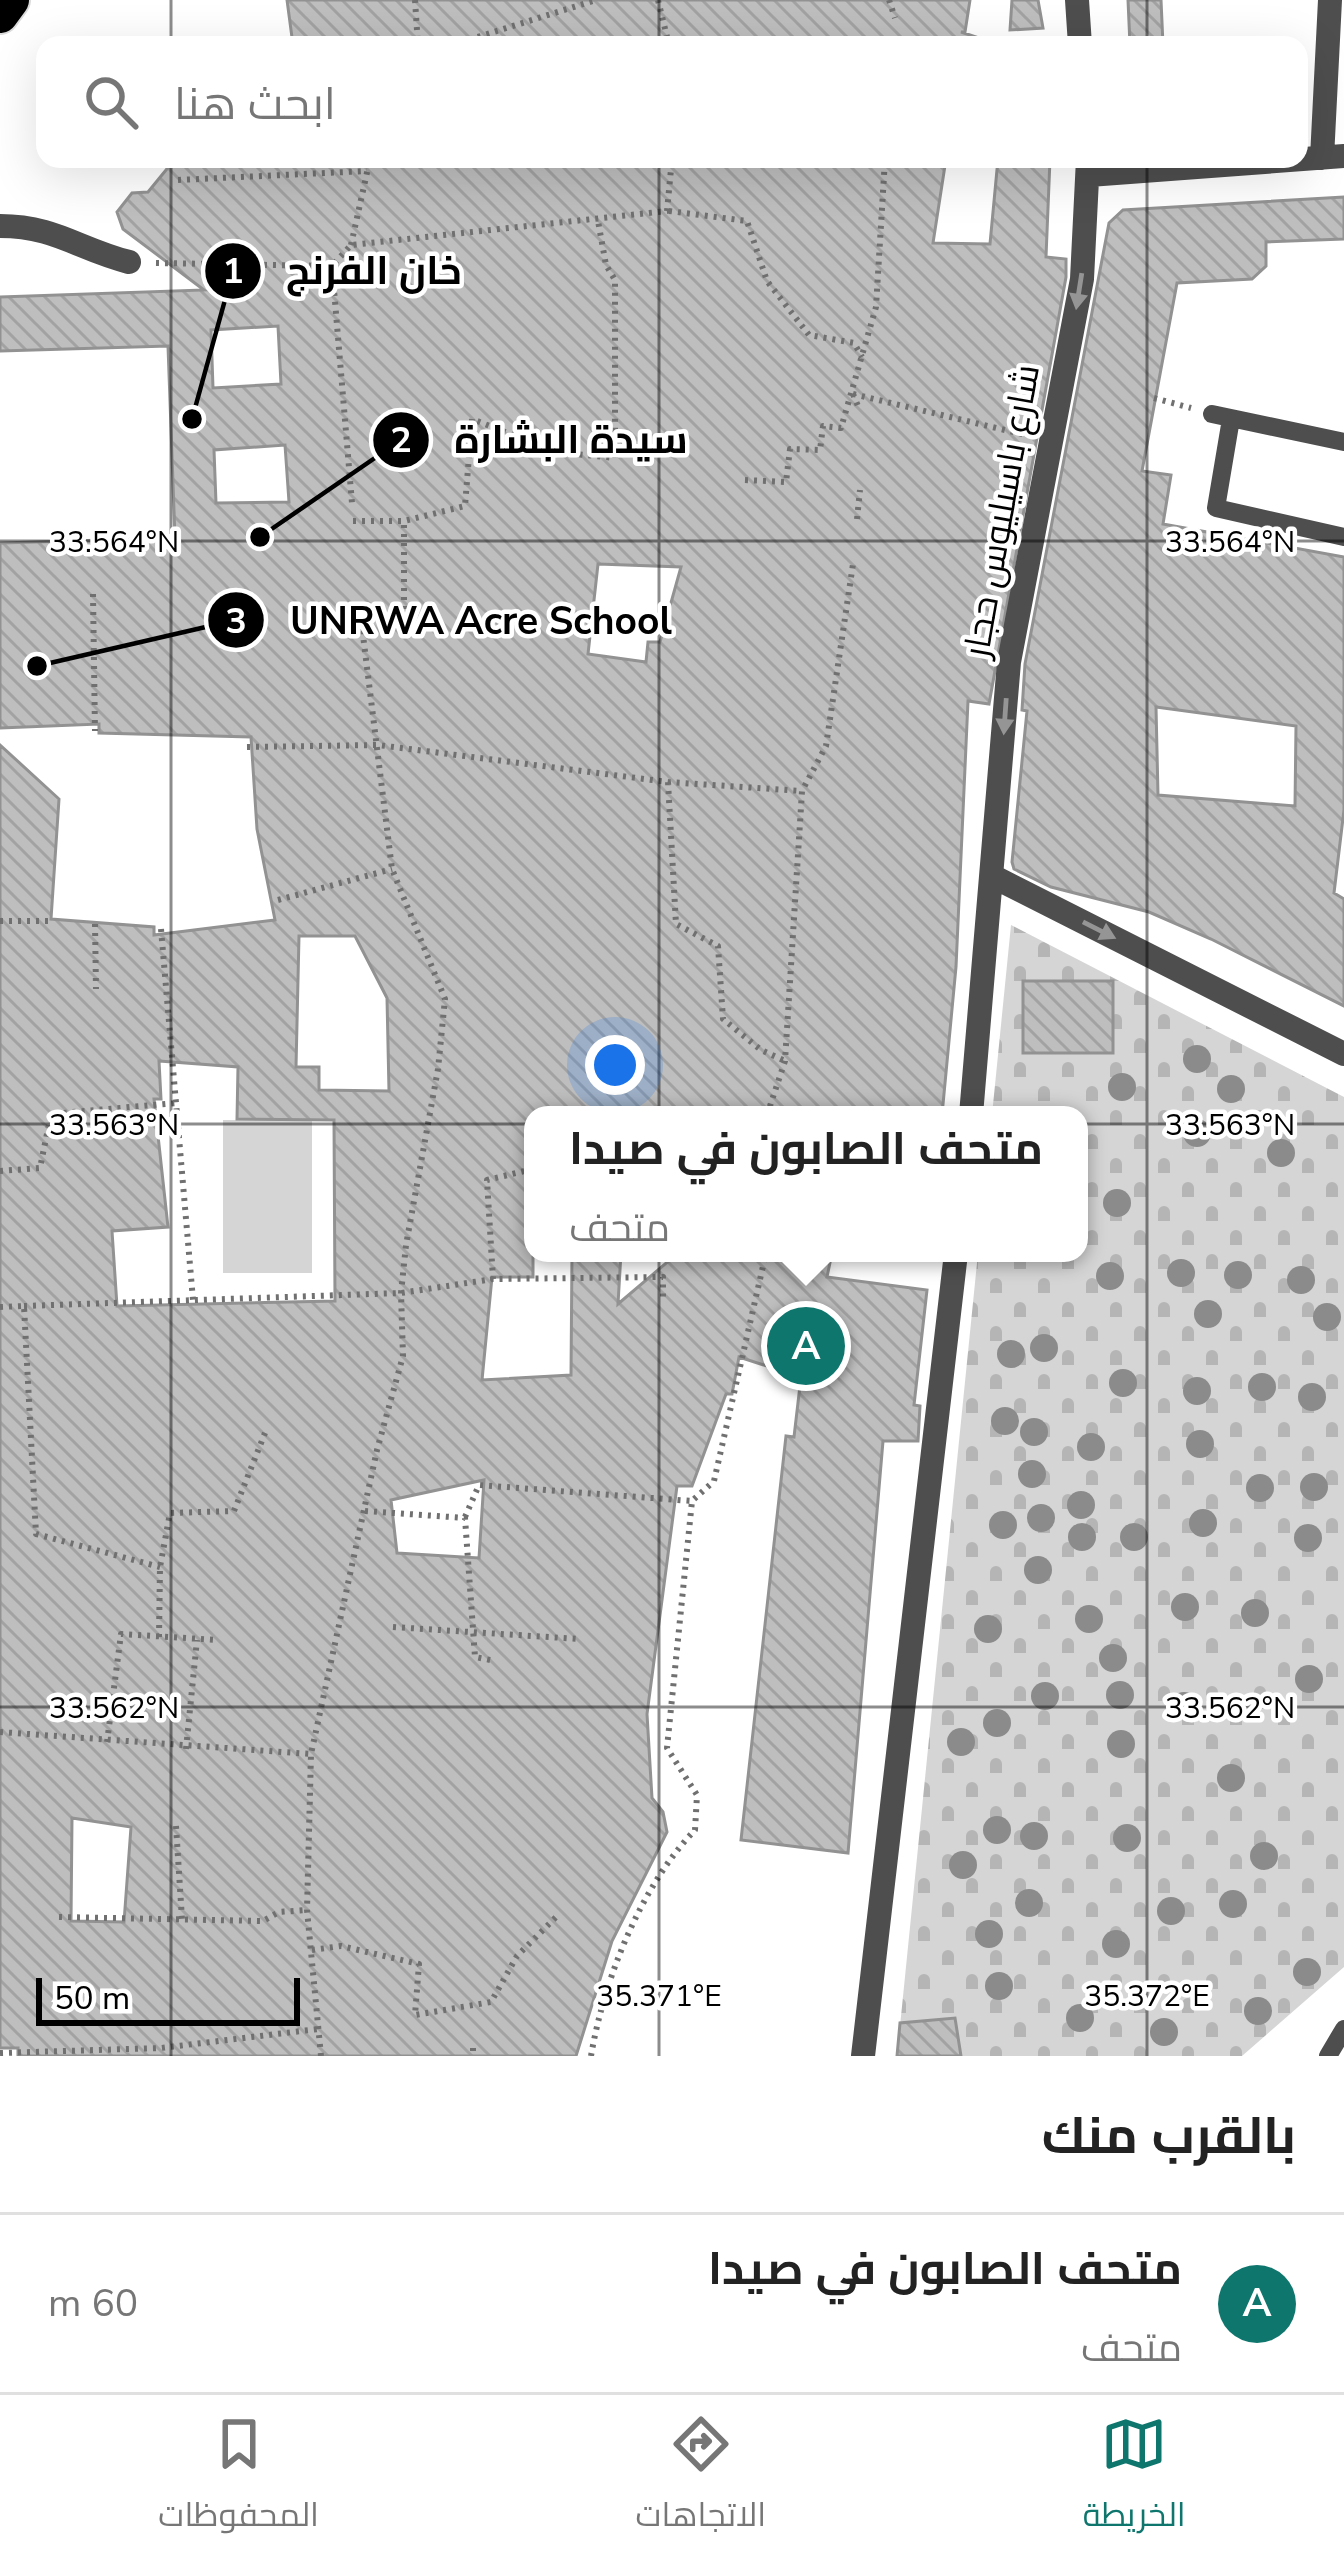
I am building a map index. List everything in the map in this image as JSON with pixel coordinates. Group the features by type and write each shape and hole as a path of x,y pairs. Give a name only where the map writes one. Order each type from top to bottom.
{"highway":[{"path":"0,15 11,0"}],"street":[{"path":"1078,0 1080,36"},
{"path":"1330,0 1333,157"},
{"name":"شارع باسيليوس حجار","path":"972,1106 1009,662 1082,279 1088,168"},
{"path":"0,226 59,232 91,252 129,262"},
{"path":"994,878 1344,1054"},
{"path":"863,2056 955,1262"}],"lane":[{"path":"1344,442 1222,416 1216,508 1344,538"},
{"path":"1328,2056 1344,2029"}],"path":[{"path":"415,0 417,36"},
{"path":"481,36 596,0"},
{"path":"658,0 667,36"},
{"path":"889,0 895,19"},
{"path":"352,502 332,266 351,245 368,168"},
{"path":"667,211 671,168"},
{"path":"745,480 786,482 790,449 820,450 823,426 842,428 844,406 853,394 876,307 884,168"},
{"path":"178,180 367,171"},
{"path":"351,245 667,211 747,221 767,281 809,334 854,343 862,357"},
{"path":"353,521 404,521 465,506 472,419 556,452 615,458 615,280 606,265 598,221"},
{"path":"129,262 332,266"},
{"path":"853,394 1053,441"},
{"path":"853,394 859,406"},
{"path":"1154,398 1222,416"},
{"path":"857,519 860,490"},
{"path":"404,521 404,618"},
{"path":"770,1106 785,1061 802,791 826,746 849,618 853,564"},
{"path":"93,594 95,730"},
{"path":"322,2056 307,1910 311,1754 363,1511 404,1356 400,1293 445,999 392,869 361,611"},
{"path":"247,747 378,745 668,782 802,791"},
{"path":"668,782 676,924 718,946 723,1018 761,1050 785,1061"},
{"path":"278,900 392,869"},
{"path":"0,921 51,921"},
{"path":"95,924 96,989"},
{"path":"161,929 193,1300"},
{"path":"0,1171 40,1168 51,1114 176,1103"},
{"path":"493,1279 488,1180 524,1171"},
{"path":"591,2056 618,1954 655,1887 662,1864 695,1830 698,1795 667,1748 692,1502 714,1481 764,1262"},
{"path":"0,1307 400,1293 493,1279 663,1277 663,1301"},
{"path":"24,1306 36,1534 160,1567"},
{"path":"159,1637 160,1567 170,1513 234,1511 267,1428"},
{"path":"495,1661 475,1657 465,1518 479,1485 692,1502"},
{"path":"363,1511 465,1518"},
{"path":"393,1627 579,1639"},
{"path":"106,1742 121,1634 218,1640"},
{"path":"186,1749 197,1640"},
{"path":"0,1732 186,1749 311,1754"},
{"path":"176,1826 182,1920"},
{"path":"642,1888 655,1887"},
{"path":"59,1917 263,1921 279,1912 307,1910"},
{"path":"312,1950 341,1946 419,1964 415,2015 443,2013 491,2002 517,1956 556,1917"},
{"path":"0,2053 161,2048 319,2029"}],"green space":[{"path":"1011,925 1344,1097 1344,1967 1242,2056 897,2056 977,1262 1088,1262 1088,1106 993,1106"},
{"path":"223,1120 312,1120 312,1273 223,1273"}],"building":[{"path":"287,0 970,0 965,32 961,32 973,36 292,36"},
{"path":"1012,0 1038,0 1043,28 1010,30"},
{"path":"1128,0 1161,0 1163,36 1130,36"},
{"path":"168,168 945,168 933,243 990,244 997,168 1050,168 1046,257 1066,259 1066,277 989,704 968,701 956,967 943,1106 524,1106 524,1262 533,1262 533,1277 492,1277 482,1380 571,1375 572,1262 620,1262 618,1304 667,1262 830,1262 827,1277 927,1290 914,1405 920,1406 918,1441 883,1441 848,1853 741,1840 786,1436 794,1437 801,1377 739,1357 732,1394 726,1394 692,1486 677,1486 647,1714 652,1798 663,1812 667,1832 612,1941 576,2056 18,2056 18,2048 0,2048 0,745 59,799 51,919 154,927 154,935 275,920 257,829 251,737 99,733 99,724 0,728 0,543 175,538 168,346 0,351 0,297 204,290 123,229 117,212 132,193 148,192","holes":["278,326 281,384 213,388 211,330","285,445 289,502 216,503 214,450","598,564 681,567 660,642 648,642 646,662 588,654","299,936 355,936 387,998 389,1091 319,1090 319,1067 296,1067","159,1061 238,1067 237,1119 334,1120 335,1301 117,1306 112,1231 168,1227 154,1099 161,1099","484,1480 479,1558 397,1553 391,1500","72,1818 131,1827 124,1922 71,1921"]},
{"path":"1344,197 1344,239 1266,242 1266,266 1252,279 1177,283 1142,471 1171,475 1163,524 1344,557 1344,810 1334,893 1344,899 1344,1006 1149,912 1051,887 1014,869 1012,862 1027,711 1022,710 1025,664 1109,223 1123,210","holes":["1156,707 1296,726 1295,806 1158,795"]},
{"path":"1023,981 1113,981 1113,1053 1023,1053"},
{"path":"955,2018 961,2056 897,2056 900,2023"}],"place":[{"name":"خان الفرنج","path":"192,419"},
{"name":"سيدة البشارة","path":"260,537"},
{"name":"UNRWA Acre School","path":"37,666"},
{"name":"متحف الصابون في صيدا","path":"806,1346"}]}
